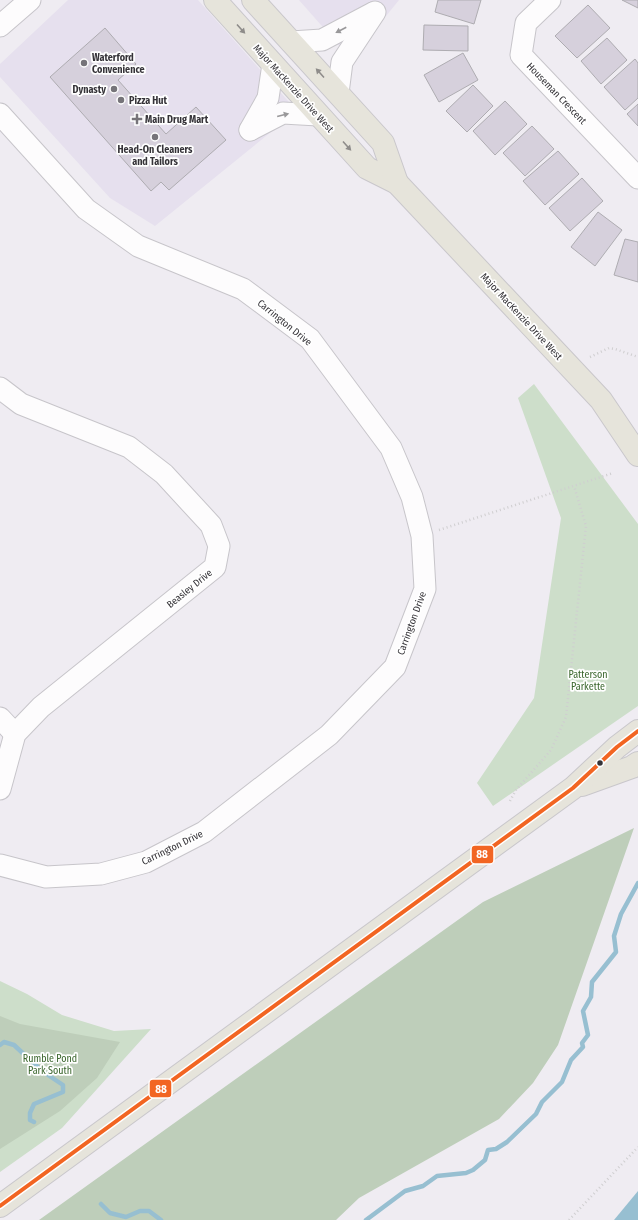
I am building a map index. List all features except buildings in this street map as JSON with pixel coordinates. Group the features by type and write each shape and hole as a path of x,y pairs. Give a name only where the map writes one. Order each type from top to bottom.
{"main road":[{"name":"Major MacKenzie Drive West","path":"215,0 367,168 397,183 601,400 631,441 638,455"},
{"name":"Major MacKenzie Drive West","path":"253,0 383,143 397,183"},
{"path":"0,1206 573,788 617,747 638,731"},
{"path":"573,788 636,765"}],"street":[{"path":"0,26 30,0"},
{"name":"Houseman Crescent","path":"550,0 526,23 520,55 638,178"},
{"path":"292,42 322,40 375,12 342,62 338,93"},
{"path":"273,64 268,98 250,130 283,114 318,115"},
{"name":"Carrington Drive","path":"0,114 86,209 138,246 243,289 310,339 391,448 412,497 422,536 425,589 395,667 329,735 204,832 146,862 101,874 46,877 0,865"},
{"name":"Beasley Drive","path":"0,388 21,404 129,447 164,474 211,525 219,546 215,567 41,706 15,734 0,789"},
{"path":"0,718 15,734"}],"path":[{"path":"590,358 609,348 615,348 638,357"},
{"path":"422,536 613,473"},
{"path":"510,800 516,790 551,750 566,716 586,526 574,486"},
{"path":"569,1220 638,1147"}],"shaded area":[{"path":"68,0 198,0 297,111 155,226 110,198 0,77 0,64"},
{"path":"299,0 399,0 351,59"}],"green space":[{"name":"Patterson Parkette","path":"534,384 638,524 638,706 493,806 477,783 534,698 561,518 518,398"},
{"path":"634,828 558,1045 533,1083 499,1119 359,1198 336,1220 39,1220 483,902"},
{"name":"Rumble Pond Park South","path":"0,981 27,994 62,1015 114,1031 151,1029 62,1128 0,1172"},
{"name":"Rumble Pond Park South","path":"0,1016 20,1024 120,1042 97,1078 60,1111 0,1149"}],"water":[{"path":"638,1191 638,1220 614,1220"}],"waterway":[{"path":"366,1220 405,1191 423,1186 437,1176 466,1173 473,1170 485,1160 488,1150 496,1149 507,1142 536,1114 542,1102 562,1082 571,1060 583,1047 582,1043 588,1035 583,1011 591,997 592,982 616,952 614,936 621,914 638,883"},
{"path":"0,1045 4,1042 14,1045 42,1071 63,1085 63,1092 34,1104 30,1113 30,1120 34,1122"},
{"path":"101,1204 110,1213 126,1217 140,1211 149,1211 161,1220"}],"transit line":[{"name":"88","path":"0,1206 573,788 617,747 638,731"}],"place":[{"name":"Waterford Convenience","path":"84,63"},
{"name":"Dynasty","path":"114,89"},
{"name":"Pizza Hut","path":"121,100"},
{"name":"Main Drug Mart","path":"137,119"},
{"name":"Head-On Cleaners and Tailors","path":"155,137"}]}
